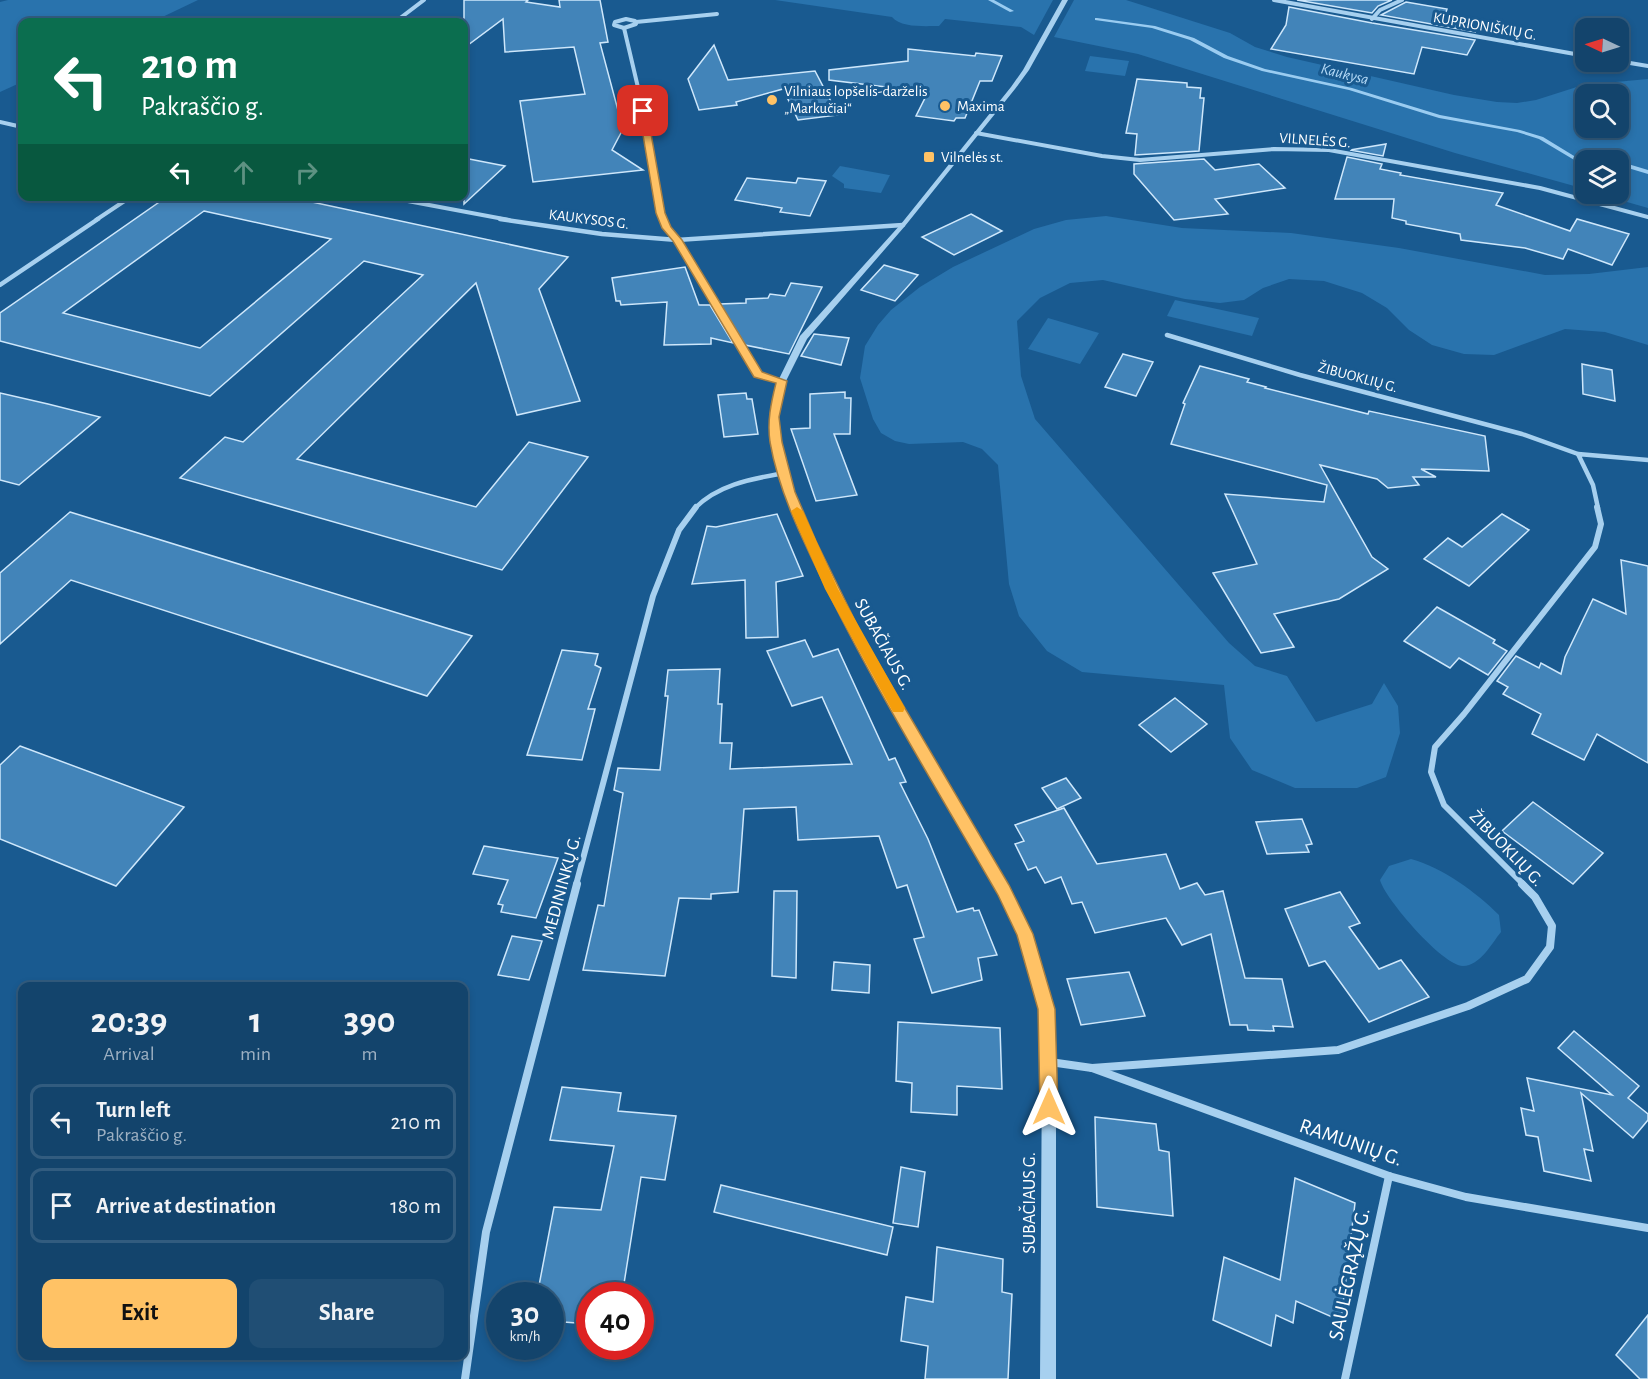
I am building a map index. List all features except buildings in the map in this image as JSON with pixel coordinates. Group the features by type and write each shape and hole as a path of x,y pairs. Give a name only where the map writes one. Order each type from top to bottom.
{"street":[{"path":"400,18 424,0"},
{"name":"SUBAČIAUS G.","path":"1048,1379 1049,1062 1046,1009 1024,934 1004,890 858,639 810,541 784,473 776,442 774,417 782,381 803,338 903,225 1026,70 1065,0"},
{"name":"KUPRIONIŠKIŲ G.","path":"1274,0 1575,54"},
{"path":"1372,19 1380,10 1402,0"},
{"path":"636,22 632,27 624,28 616,27 614,23 626,19 636,22 717,14"},
{"path":"624,28 648,130 660,213 666,228 677,240 758,374 765,378 782,381"},
{"path":"1629,63 1648,66"},
{"path":"0,122 18,126"},
{"name":"VILNELĖS G.","path":"976,133 1102,156 1140,160 1282,148 1329,150 1540,188 1648,217"},
{"path":"0,285 125,201"},
{"name":"KAUKYSOS G.","path":"405,201 469,214 572,230 677,240 903,225"},
{"name":"ŽIBUOKLIŲ G.","path":"1167,335 1300,375 1522,434 1578,454 1648,460"},
{"name":"ŽIBUOKLIŲ G.","path":"1092,1068 1338,1050 1468,1006 1527,979 1550,947 1552,926 1535,897 1444,805 1431,772 1435,747 1464,714 1595,547 1601,524 1593,485 1578,454"},
{"name":"MEDININKŲ G.","path":"468,1358 486,1232 636,656 658,584 678,531 701,501 739,481 784,473"},
{"name":"RAMUNIŲ G.","path":"1049,1062 1092,1068 1389,1176 1466,1197 1648,1228"},
{"name":"SAULĖGRĄŽŲ G.","path":"1345,1379 1389,1176"},
{"name":"MEDININKŲ G.","path":"465,1379 468,1360"}],"shaded area":[{"path":"8,0 198,0 160,18 18,18 18,84 0,92 0,2"},
{"path":"775,0 1053,0 1034,35 1021,27 945,19 939,26 914,26 896,21 892,17"},
{"path":"1074,0 1126,0 1230,33 1255,47 1287,57 1454,95 1517,103 1536,100 1575,88 1575,138 1629,138 1629,84 1594,84 1648,79 1648,208 1629,203 1629,150 1575,150 1575,186 1455,153 1138,54 1054,37"},
{"path":"1090,56 1129,61 1125,76 1085,71"},
{"path":"840,166 890,175 881,193 844,188 844,184 832,176"},
{"path":"1106,216 1182,228 1291,233 1399,248 1545,275 1589,274 1648,267 1648,345 1605,332 1565,329 1494,355 1464,354 1432,345 1409,330 1387,308 1362,293 1324,281 1289,279 1263,288 1244,300 1220,303 1185,299 1103,280 1070,283 1040,298 1017,321 1021,376 1035,419 1229,643 1255,666 1287,676 1316,722 1372,704 1384,683 1398,706 1400,733 1386,777 1357,788 1295,788 1252,770 1230,738 1224,685 1082,672 1047,651 1019,616 1009,584 998,465 982,449 963,442 909,444 895,441 881,433 873,419 860,378 865,346 891,310 920,287 953,267 1034,229 1066,220"},
{"path":"1175,300 1259,318 1252,336 1167,316"},
{"path":"1048,318 1099,333 1080,364 1028,349"},
{"path":"1411,859 1435,868 1458,882 1499,915 1501,932 1475,962 1463,966 1442,955 1403,916 1384,889 1380,880 1389,866"}],"waterway":[{"name":"Kaukysa","path":"990,0 1012,11"},
{"name":"Kaukysa","path":"1097,19 1153,27 1192,39 1226,57 1264,70 1350,89 1439,116 1518,131 1541,138 1575,158"},
{"name":"Kaukysa","path":"1629,166 1648,172"}],"slow traffic":[{"path":"797,511 831,589 898,708"}],"place":[{"name":"Vilniaus lopšelis-darželis „Markučiai“","path":"772,100"},
{"name":"Maxima","path":"945,106"},
{"name":"Vilnelės st.","path":"929,157"}],"route":[{"path":"643,111 656,177 660,213 666,228 677,240 758,374 765,378 782,381 774,417 776,442 789,492 831,589 1004,890 1024,934 1034,960 1046,1009 1049,1107"}]}
